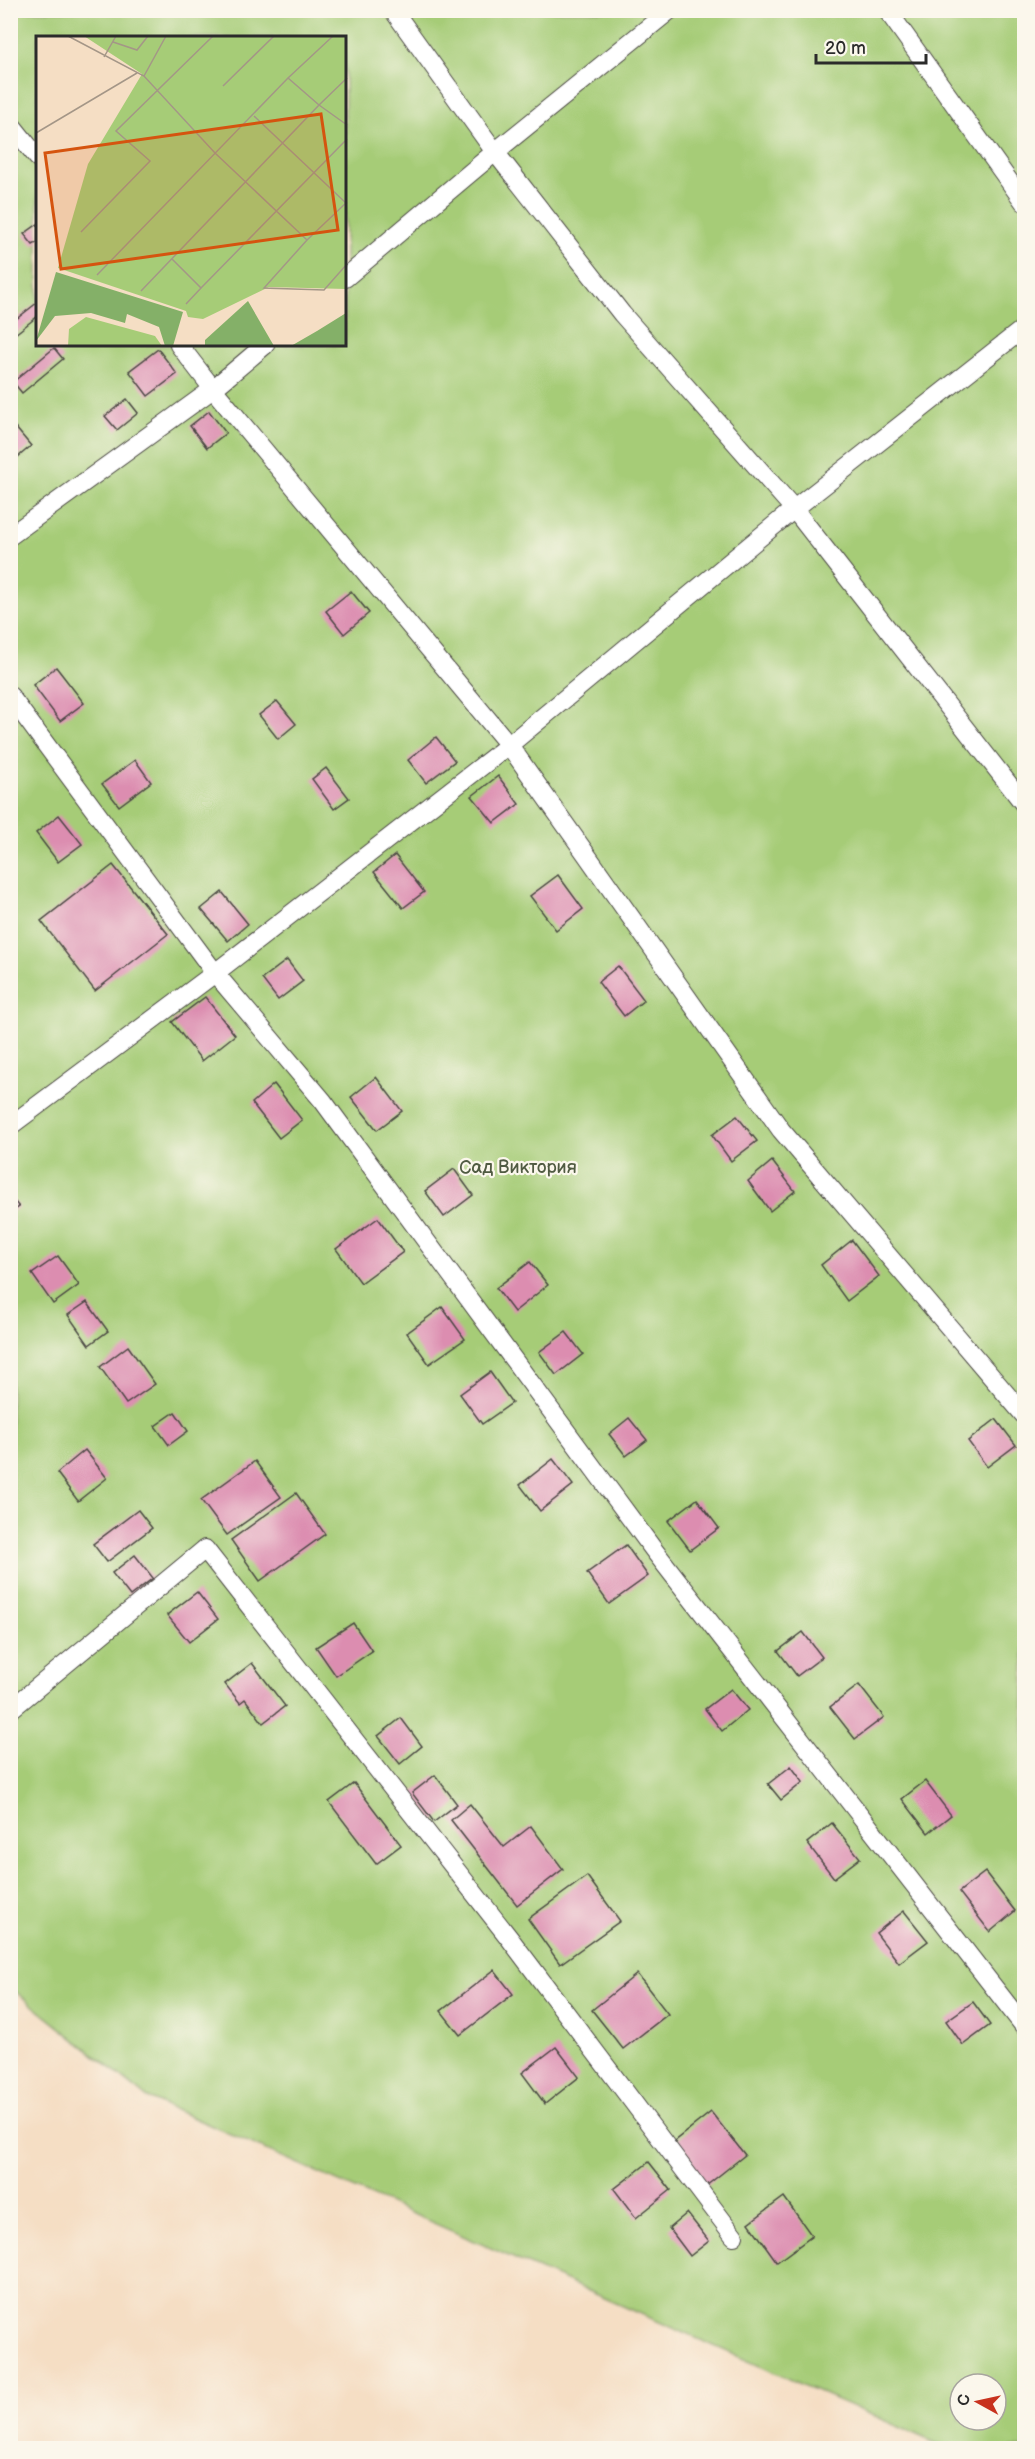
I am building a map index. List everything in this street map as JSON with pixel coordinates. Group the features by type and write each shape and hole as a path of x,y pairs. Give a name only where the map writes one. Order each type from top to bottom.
{"lane":[{"path":"393,10 495,152 622,314 794,509 1024,804"},
{"path":"346,277 670,10"},
{"path":"887,10 1024,202"},
{"path":"10,123 36,156"},
{"path":"10,1126 215,973 509,745 794,509 1024,328"},
{"path":"180,346 509,745 781,1130 1024,1415"},
{"path":"10,536 213,389 264,346"},
{"path":"10,696 215,973 323,1101 653,1549 1024,2026"},
{"path":"10,1710 205,1548 510,1940 735,2235"}],"green space":[{"name":"Сад Виктория","path":"10,11 1024,11 1024,2448 947,2448 148,2098 11,1988"}],"building":[{"path":"36,225 36,243 33,245 24,234"},
{"path":"36,304 36,318 10,338 10,324"},
{"path":"54,348 63,359 22,393 13,382"},
{"path":"158,349 177,374 148,396 129,371"},
{"path":"127,399 138,413 117,430 105,416"},
{"path":"209,411 226,433 207,448 190,426"},
{"path":"10,421 31,446 18,457 10,447"},
{"path":"351,591 369,613 344,634 326,611"},
{"path":"56,667 84,703 60,721 33,685"},
{"path":"277,701 296,724 278,739 259,715"},
{"path":"436,737 455,761 426,783 408,760"},
{"path":"135,760 151,782 119,806 102,784"},
{"path":"326,768 349,798 334,809 312,779"},
{"path":"498,776 519,804 494,823 472,796"},
{"path":"59,815 82,844 58,862 36,833"},
{"path":"395,855 424,892 403,908 374,872"},
{"path":"113,865 168,934 95,991 41,921"},
{"path":"558,875 583,909 556,930 530,896"},
{"path":"222,892 248,924 228,941 201,909"},
{"path":"287,960 303,981 278,1000 262,979"},
{"path":"618,966 644,1000 624,1016 598,982"},
{"path":"205,997 235,1035 202,1061 172,1022"},
{"path":"376,1077 402,1111 377,1130 351,1097"},
{"path":"274,1084 302,1120 279,1138 252,1103"},
{"path":"737,1116 757,1141 731,1161 712,1135"},
{"path":"772,1161 795,1191 770,1211 748,1181"},
{"path":"454,1169 473,1195 444,1217 425,1191"},
{"path":"10,1196 19,1207 10,1213"},
{"path":"378,1218 403,1252 361,1283 336,1249"},
{"path":"852,1240 879,1276 847,1301 821,1265"},
{"path":"58,1256 79,1285 53,1304 32,1274"},
{"path":"530,1262 548,1285 514,1312 496,1288"},
{"path":"87,1302 108,1331 89,1345 68,1315"},
{"path":"442,1307 465,1339 429,1364 407,1333"},
{"path":"566,1332 583,1354 556,1375 539,1352"},
{"path":"128,1346 155,1384 126,1404 100,1367"},
{"path":"490,1372 512,1403 482,1424 460,1394"},
{"path":"175,1412 188,1431 169,1445 155,1426"},
{"path":"629,1418 647,1440 626,1456 609,1434"},
{"path":"996,1419 1016,1445 987,1467 968,1441"},
{"path":"85,1450 107,1478 78,1501 57,1473"},
{"path":"553,1459 573,1485 540,1511 520,1485"},
{"path":"255,1461 281,1497 227,1535 201,1500"},
{"path":"296,1493 325,1534 260,1581 231,1540"},
{"path":"697,1499 719,1528 690,1550 668,1521"},
{"path":"138,1510 152,1528 107,1562 93,1544"},
{"path":"626,1545 648,1576 609,1604 587,1573"},
{"path":"135,1555 153,1578 130,1596 112,1573"},
{"path":"197,1592 218,1619 189,1642 167,1615"},
{"path":"353,1623 372,1651 336,1676 316,1647"},
{"path":"803,1632 822,1657 797,1676 778,1651"},
{"path":"252,1663 285,1706 263,1723 245,1699 240,1703 225,1684"},
{"path":"859,1685 884,1717 855,1739 830,1707"},
{"path":"731,1689 748,1710 722,1731 705,1709"},
{"path":"401,1718 422,1746 400,1764 378,1736"},
{"path":"791,1766 803,1782 781,1800 768,1784"},
{"path":"435,1775 457,1804 434,1822 412,1793"},
{"path":"925,1781 951,1815 928,1833 902,1799"},
{"path":"354,1783 401,1845 376,1864 329,1802"},
{"path":"470,1804 504,1847 531,1826 563,1869 517,1905 451,1820"},
{"path":"832,1823 860,1858 834,1878 807,1843"},
{"path":"985,1872 1015,1911 990,1932 959,1892"},
{"path":"587,1876 620,1921 560,1964 528,1919"},
{"path":"904,1911 928,1941 899,1963 876,1933"},
{"path":"494,1970 513,1994 460,2035 441,2011"},
{"path":"637,1974 668,2014 623,2049 592,2010"},
{"path":"973,2002 990,2025 963,2045 946,2021"},
{"path":"556,2047 579,2077 545,2104 522,2073"},
{"path":"711,2112 745,2155 706,2186 673,2142"},
{"path":"649,2162 671,2190 636,2218 614,2189"},
{"path":"784,2197 812,2236 777,2262 749,2223"},
{"path":"687,2213 709,2241 690,2256 669,2228"}]}
